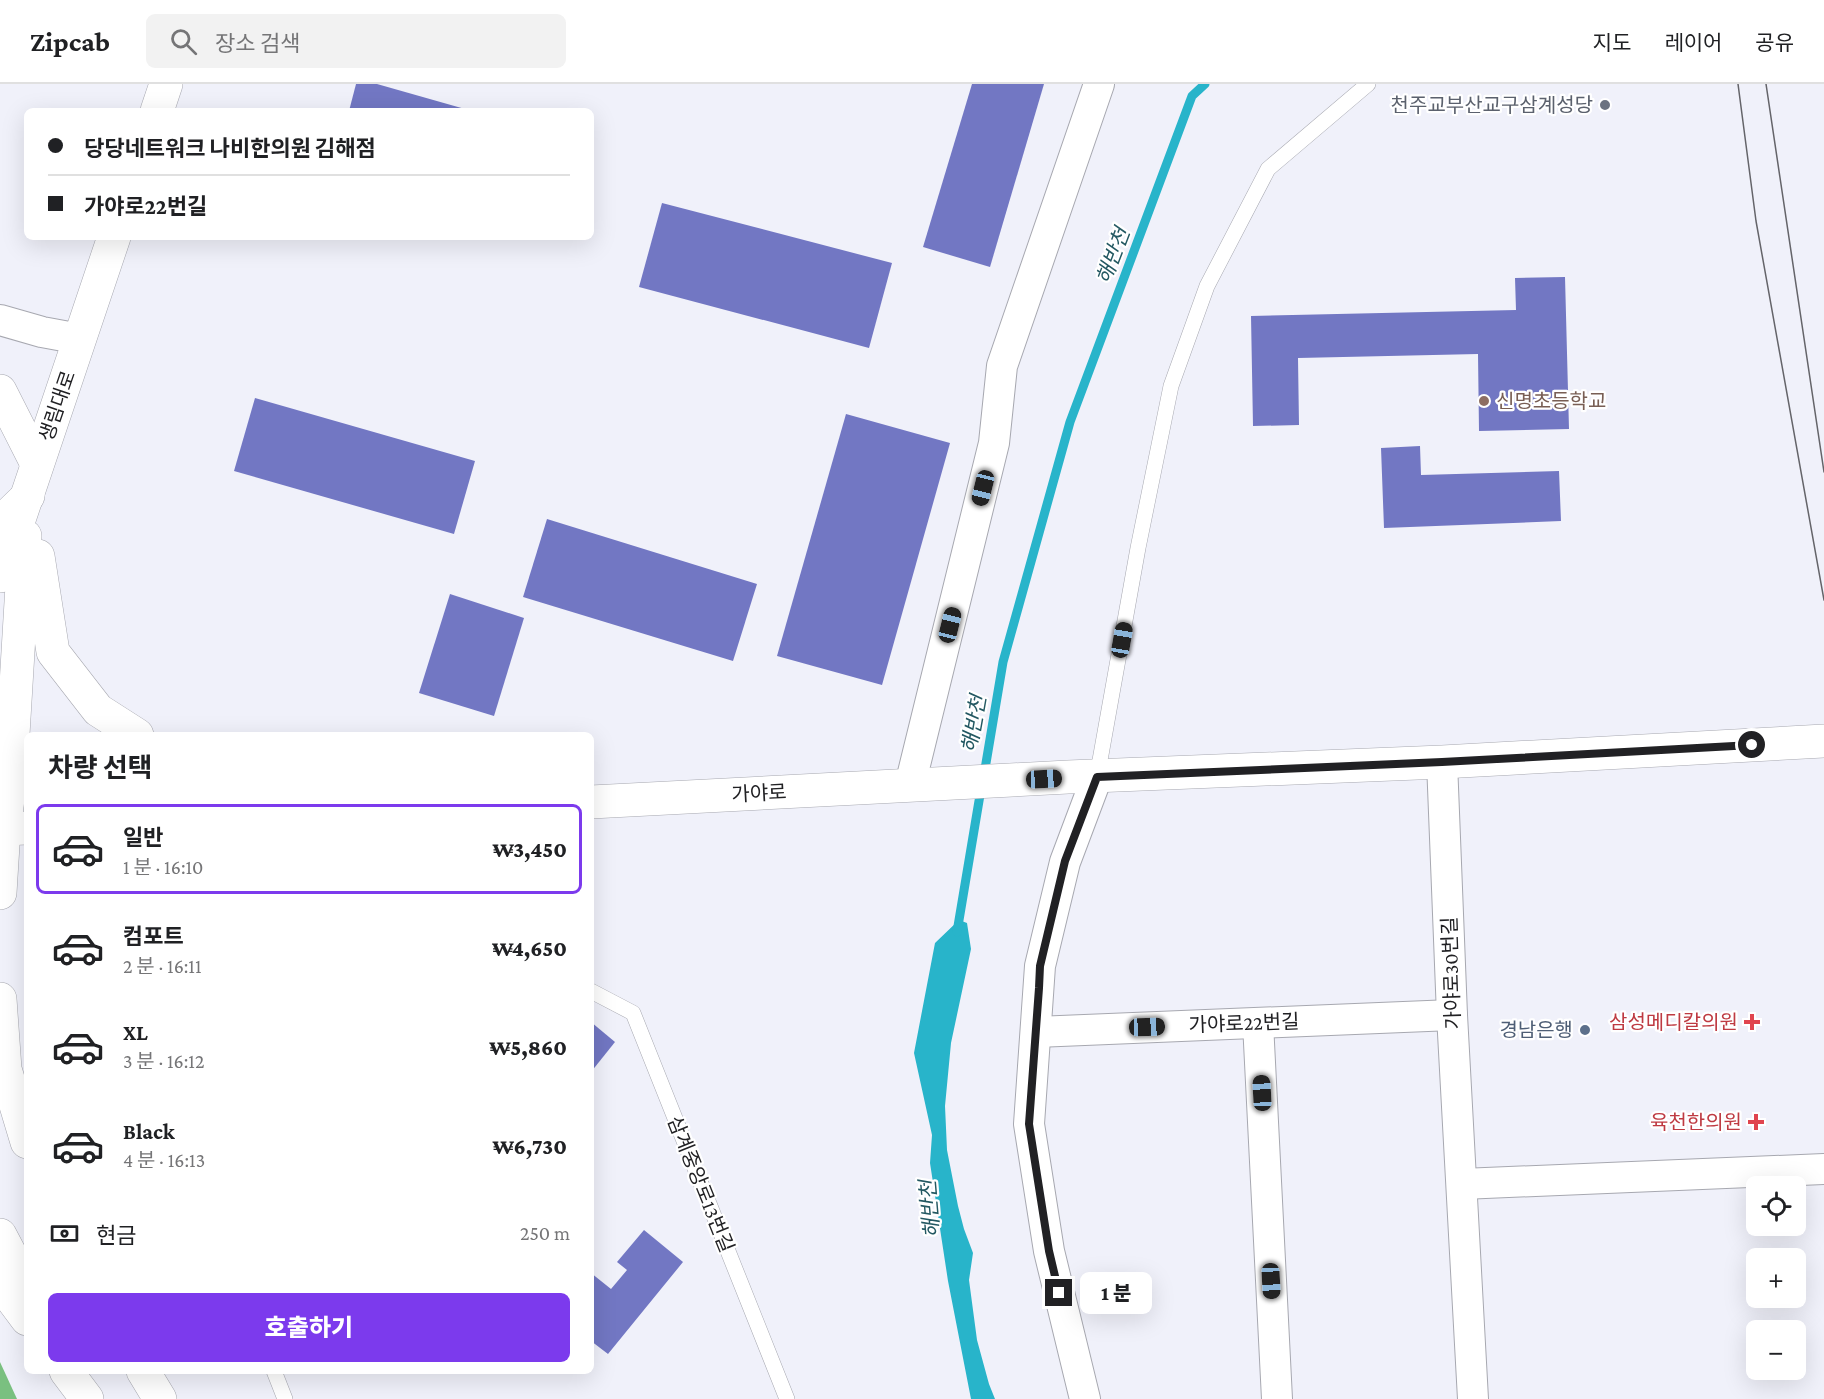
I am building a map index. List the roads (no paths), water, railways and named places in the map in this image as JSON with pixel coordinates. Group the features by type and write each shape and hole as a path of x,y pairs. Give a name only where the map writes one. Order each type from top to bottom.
{"main road":[{"path":"158,108 166,84"},
{"name":"생림대로","path":"0,576 113,240"},
{"path":"0,391 37,464"},
{"path":"0,523 28,495"},
{"path":"28,495 53,652 98,710 132,732"},
{"path":"0,893 10,829 28,495"},
{"path":"1082,777 1442,762 1824,741"},
{"name":"가야로","path":"594,802 1082,777"},
{"path":"0,999 5,1069 24,1132"},
{"path":"0,1235 24,1280"},
{"path":"0,1283 24,1315"},
{"path":"68,1374 87,1399"},
{"path":"74,1374 87,1399"},
{"path":"145,1374 162,1399"},
{"path":"155,1374 162,1399"}],"street":[{"path":"919,785 994,443 1002,366 1099,84"},
{"path":"0,320 42,332 80,339"},
{"name":"가야로30번길","path":"1442,762 1452,1015 1473,1399"},
{"path":"1082,777 1040,966 1029,1124 1049,1251 1085,1399"},
{"name":"가야로22번길","path":"1036,1032 1452,1015"},
{"path":"1258,1023 1277,1399"},
{"path":"1462,1184 1824,1169"}],"lane":[{"path":"1082,777 1138,548 1171,386 1207,286 1268,169 1368,84"},
{"name":"삼계중앙로13번길","path":"594,993 633,1013 787,1399"},
{"path":"275,1374 285,1399"}],"water":[{"name":"해반천","path":"959,920 967,923 971,949 951,1043 945,1106 947,1150 958,1206 973,1253 969,1280 977,1340 995,1399 971,1399 948,1281 930,1163 932,1135 914,1053 935,943"}],"waterway":[{"name":"해반천","path":"984,775 1003,662 1070,422 1192,96 1205,84"},
{"name":"해반천","path":"957,932 981,789"}],"tram line":[{"path":"1738,84 1756,221 1824,600"},
{"path":"1766,84 1824,472"}],"place":[{"name":"천주교부산교구삼계성당","path":"1605,105"},
{"name":"신명초등학교","path":"1484,401"},
{"name":"삼성메디칼의원","path":"1752,1022"},
{"name":"경남은행","path":"1585,1030"},
{"name":"육천한의원","path":"1756,1122"}]}
